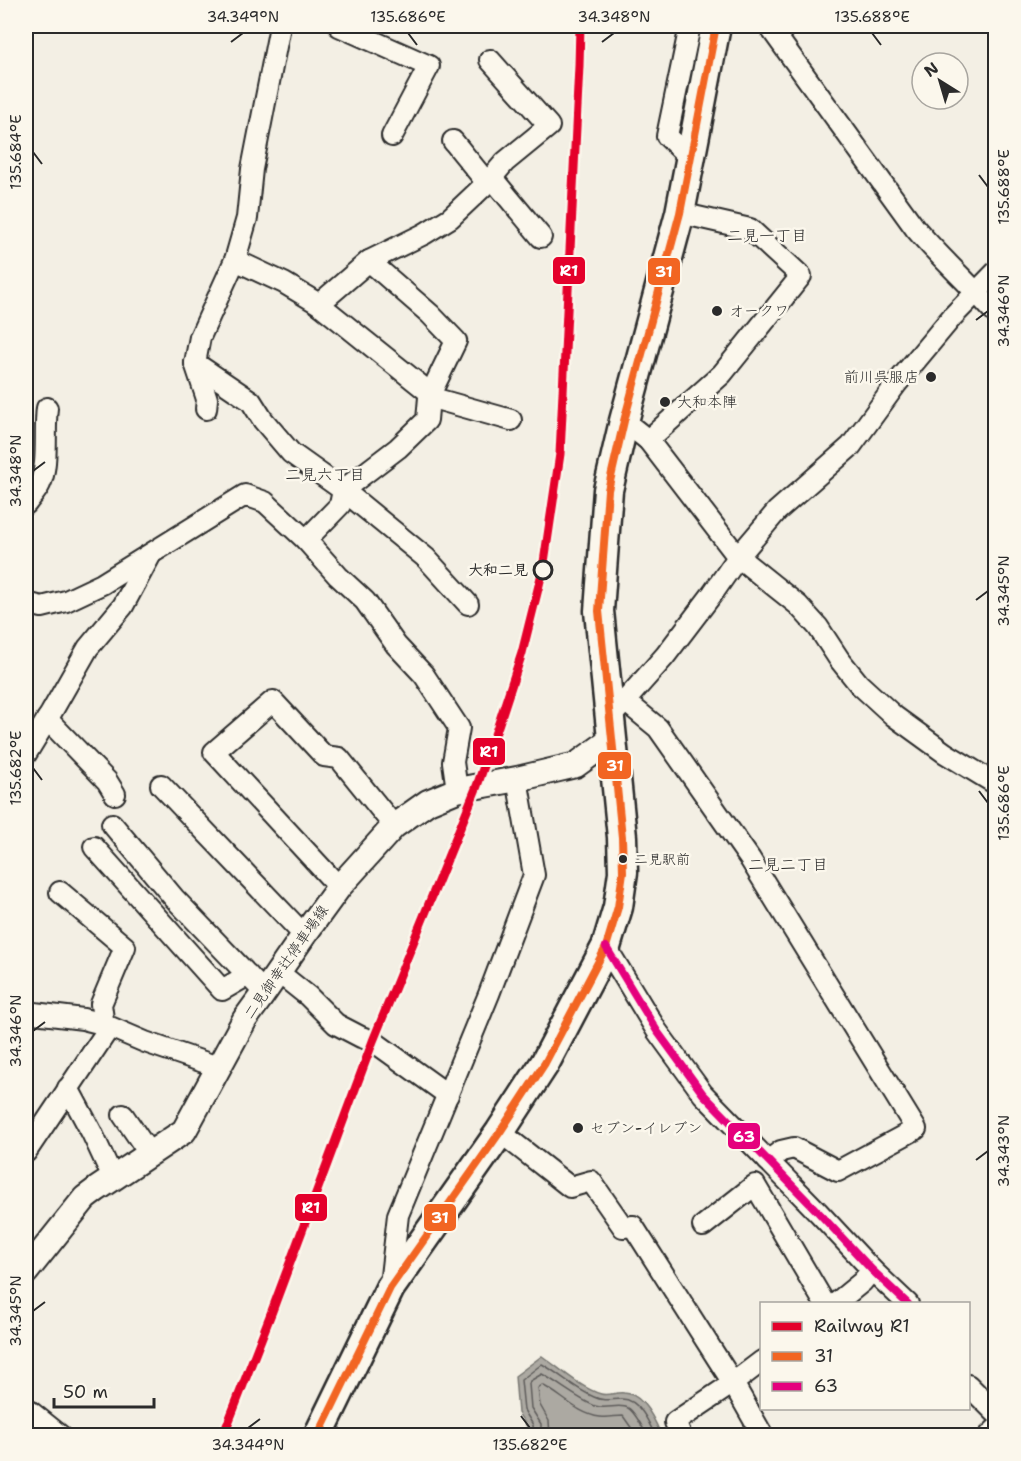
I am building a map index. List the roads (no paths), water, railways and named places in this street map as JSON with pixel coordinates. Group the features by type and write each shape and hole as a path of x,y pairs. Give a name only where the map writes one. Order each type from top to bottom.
{"highway":[{"path":"318,1436 390,1288 500,1132 545,1063 606,947 618,907 623,872 616,720 599,612 608,490 624,421 680,213 717,26"}],"main road":[{"name":"二見御幸辻停車場線","path":"26,1272 85,1198 184,1131 246,1019 256,984 278,972 339,887 394,826 428,802 457,790 576,765 616,720"}],"street":[{"path":"206,410 207,399 195,363 200,337 235,260 247,218 252,169 280,26"},
{"path":"339,26 429,66 392,136"},
{"path":"690,26 667,136 690,158"},
{"path":"769,26 915,228 996,314"},
{"path":"319,304 369,261 424,234 450,218 505,162 549,126 490,60"},
{"path":"453,141 541,237"},
{"path":"648,440 722,374 801,276 750,229 680,213"},
{"path":"235,260 284,283 319,304 430,395 511,420"},
{"path":"306,540 340,505 343,490 398,448 427,420 430,395 456,341 430,314 369,261"},
{"path":"768,1161 781,1151 794,1149 838,1171 916,1129 743,849 658,728 616,720 713,593 738,556 777,512 851,446 897,383 952,317 996,272"},
{"path":"195,363 251,401 263,420 291,453 343,490 426,558 468,604"},
{"path":"26,504 40,485 44,464 47,408"},
{"path":"624,421 648,440 738,556 798,604 860,684 894,716 945,753 996,784"},
{"path":"26,603 42,607 66,601 102,584 244,495 265,502 306,540 338,576 365,601 396,645 424,675 459,728 453,762 457,790"},
{"path":"26,754 88,648 123,606 152,553"},
{"path":"339,887 214,752 273,701 324,756 339,758 394,826"},
{"path":"47,719 107,781 115,794"},
{"path":"390,1288 398,1215 489,994 534,875 517,779"},
{"path":"161,785 304,935"},
{"path":"112,824 174,898 256,984"},
{"path":"94,847 222,990 256,984"},
{"path":"26,1152 32,1129 68,1088 105,1034 101,1004 125,947 60,892"},
{"path":"606,947 657,1031 704,1094 872,1270 906,1302"},
{"path":"278,972 308,996 336,1024 373,1041 448,1095"},
{"path":"26,1012 83,1019 103,1024 145,1042 218,1067"},
{"path":"68,1088 113,1178"},
{"path":"123,1115 149,1153"},
{"path":"500,1132 570,1187 591,1181 623,1227 633,1226 733,1383 763,1436"},
{"path":"703,1226 755,1185 824,1302"},
{"path":"837,1302 862,1282 872,1270"},
{"path":"681,1436 675,1422 760,1363"},
{"path":"970,1386 996,1413"},
{"path":"26,1408 61,1436"},
{"path":"988,1436 996,1429"}],"water":[{"path":"542,1356 578,1383 593,1391 604,1394 624,1393 637,1397 647,1408 661,1435 528,1435 528,1428 518,1413 515,1376"}],"rail line":[{"name":"R1","path":"223,1436 373,1041 477,786 522,653 543,569 560,454 580,26"}],"place":[{"name":"オークワ","path":"717,311"},
{"name":"前川呉服店","path":"931,377"},
{"name":"大和本陣","path":"665,402"},
{"name":"大和二見","path":"543,570"},
{"name":"二見駅前","path":"623,859"},
{"name":"セブン-イレブン","path":"578,1128"}],"district":[{"name":"二見一丁目","path":"767,235"},
{"name":"二見六丁目","path":"325,474"},
{"name":"二見二丁目","path":"788,864"}]}
